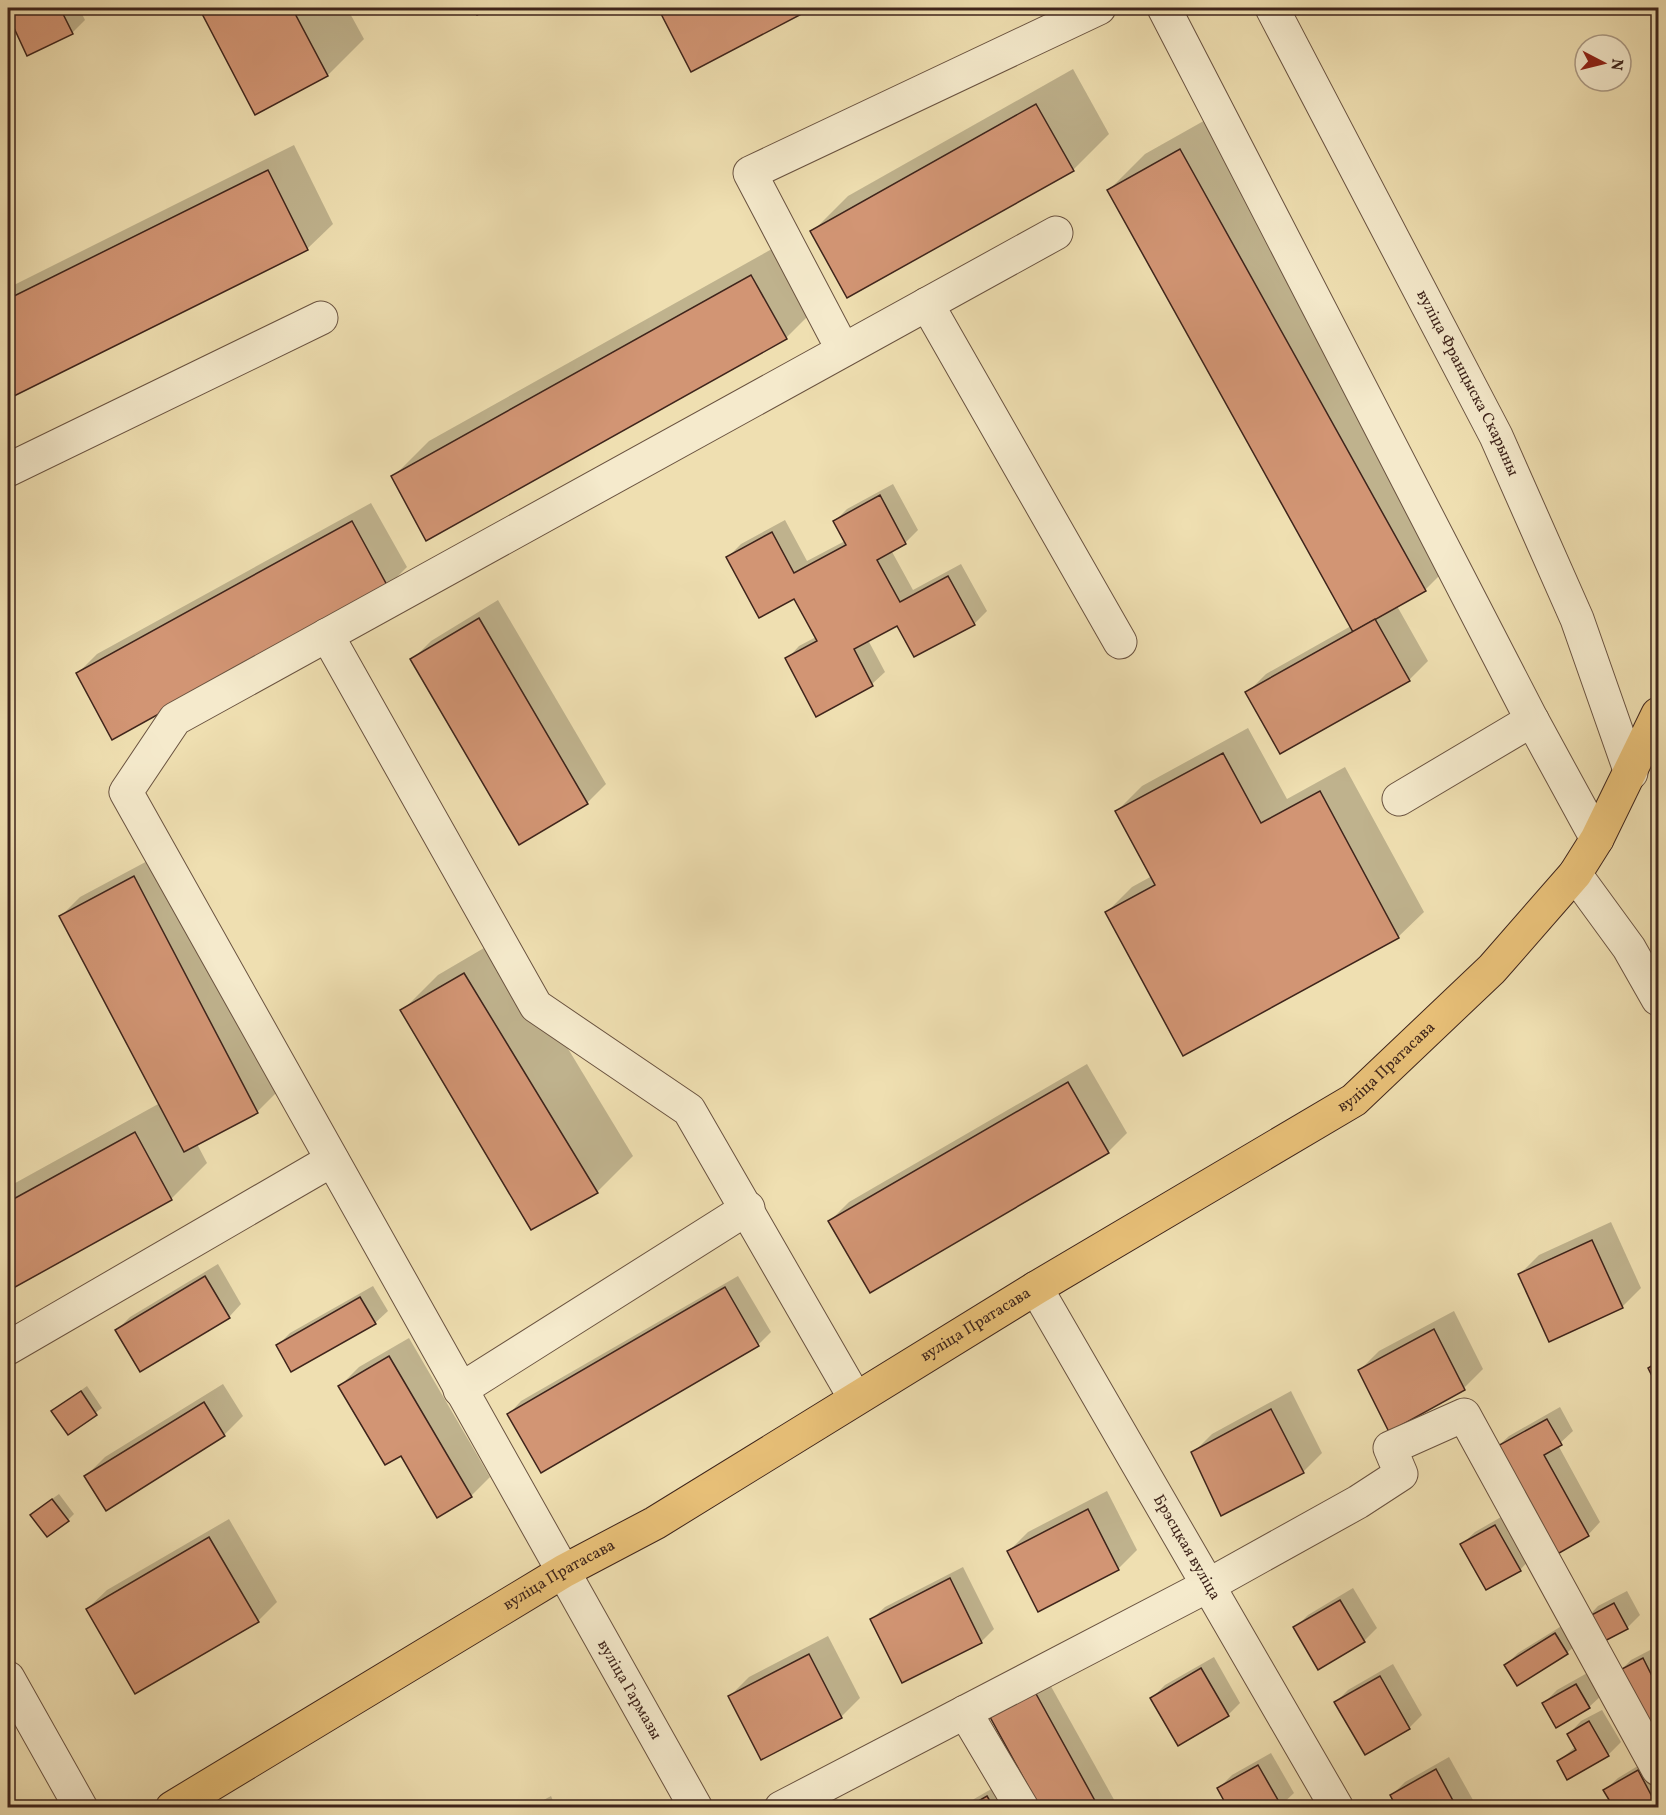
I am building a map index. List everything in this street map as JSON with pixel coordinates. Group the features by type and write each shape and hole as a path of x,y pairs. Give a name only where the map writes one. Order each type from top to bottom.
{"main road":[{"name":"вуліца Пратасава","path":"172,1808 564,1571 655,1523 1036,1288 1354,1100 1492,969 1575,874 1597,839 1659,714"}],"street":[{"path":"843,351 750,173 1099,8"},
{"path":"1164,8 1532,720 1597,839"},
{"name":"вуліца Францыска Скарыны","path":"1272,8 1496,436 1577,619 1631,773"},
{"path":"855,1398 748,1208 689,1110 536,1006 327,635 1056,233"},
{"path":"927,304 1120,642"},
{"path":"8,470 321,318"},
{"name":"вуліца Гармазы","path":"327,635 175,719 126,792 696,1808"},
{"path":"1399,799 1532,720"},
{"path":"1575,874 1629,948 1659,999"},
{"path":"8,1348 332,1160"},
{"path":"460,1390 748,1208"},
{"name":"Брэсцкая вуліца","path":"1036,1288 1337,1808"},
{"path":"781,1808 1207,1586 1358,1502 1401,1474 1390,1448 1464,1415 1659,1769"},
{"path":"8,1678 81,1808"},
{"path":"965,1712 1022,1808"}],"building":[{"path":"17,8 60,8 73,34 27,56 8,15 8,12"},
{"path":"199,8 292,8 328,76 255,115"},
{"path":"473,8 491,8 477,15"},
{"path":"658,8 813,8 691,72"},
{"path":"1036,104 1074,171 847,298 810,231"},
{"path":"1180,149 1426,591 1353,632 1107,190"},
{"path":"268,170 308,250 8,399 8,299"},
{"path":"751,275 787,339 426,541 391,476"},
{"path":"880,495 906,544 877,560 900,602 948,576 975,625 914,657 897,626 854,649 873,686 816,717 785,658 817,641 794,599 759,618 726,557 772,532 794,573 846,545 833,521"},
{"path":"352,521 388,587 112,740 76,673"},
{"path":"479,618 588,804 519,845 410,659"},
{"path":"1375,619 1410,681 1280,754 1245,692"},
{"path":"1223,753 1261,823 1320,791 1399,938 1183,1056 1105,912 1155,885 1115,811"},
{"path":"134,876 258,1113 184,1152 59,916"},
{"path":"464,973 598,1193 531,1230 400,1010"},
{"path":"1068,1082 1109,1153 870,1293 828,1221"},
{"path":"135,1132 172,1200 8,1291 8,1202"},
{"path":"1592,1240 1623,1308 1549,1342 1518,1274"},
{"path":"205,1276 230,1318 140,1372 115,1330"},
{"path":"725,1287 759,1346 541,1473 507,1414"},
{"path":"360,1297 376,1324 291,1372 276,1345"},
{"path":"1434,1329 1465,1390 1389,1432 1358,1370"},
{"path":"389,1356 472,1497 437,1518 401,1456 385,1465 338,1386"},
{"path":"1658,1362 1658,1388 1648,1368"},
{"path":"81,1391 97,1415 68,1435 51,1411"},
{"path":"204,1402 225,1436 106,1511 84,1476"},
{"path":"1271,1409 1304,1473 1221,1516 1191,1452"},
{"path":"1547,1419 1562,1445 1544,1455 1589,1536 1554,1556 1494,1448"},
{"path":"52,1499 69,1521 47,1537 30,1515"},
{"path":"1088,1509 1119,1570 1038,1612 1007,1551"},
{"path":"1495,1525 1521,1571 1486,1590 1460,1544"},
{"path":"209,1537 259,1622 135,1694 86,1609"},
{"path":"950,1578 982,1643 902,1683 870,1619"},
{"path":"1340,1600 1365,1642 1318,1670 1293,1627"},
{"path":"1614,1603 1628,1629 1597,1645 1584,1619"},
{"path":"1555,1633 1568,1654 1517,1686 1504,1665"},
{"path":"809,1654 842,1718 761,1760 728,1696"},
{"path":"1643,1658 1658,1688 1658,1728 1649,1733 1616,1672"},
{"path":"1201,1668 1229,1716 1178,1746 1150,1698"},
{"path":"1380,1676 1410,1729 1365,1755 1334,1702"},
{"path":"1576,1684 1590,1708 1556,1728 1542,1703"},
{"path":"1035,1692 1099,1808 1040,1808 990,1717"},
{"path":"1589,1721 1609,1756 1567,1780 1557,1761 1576,1750 1567,1734"},
{"path":"1258,1765 1282,1807 1228,1808 1217,1788"},
{"path":"1436,1769 1457,1808 1397,1808 1390,1795"},
{"path":"1638,1770 1658,1808 1614,1808 1603,1790"},
{"path":"987,1796 994,1808 966,1808"}]}
